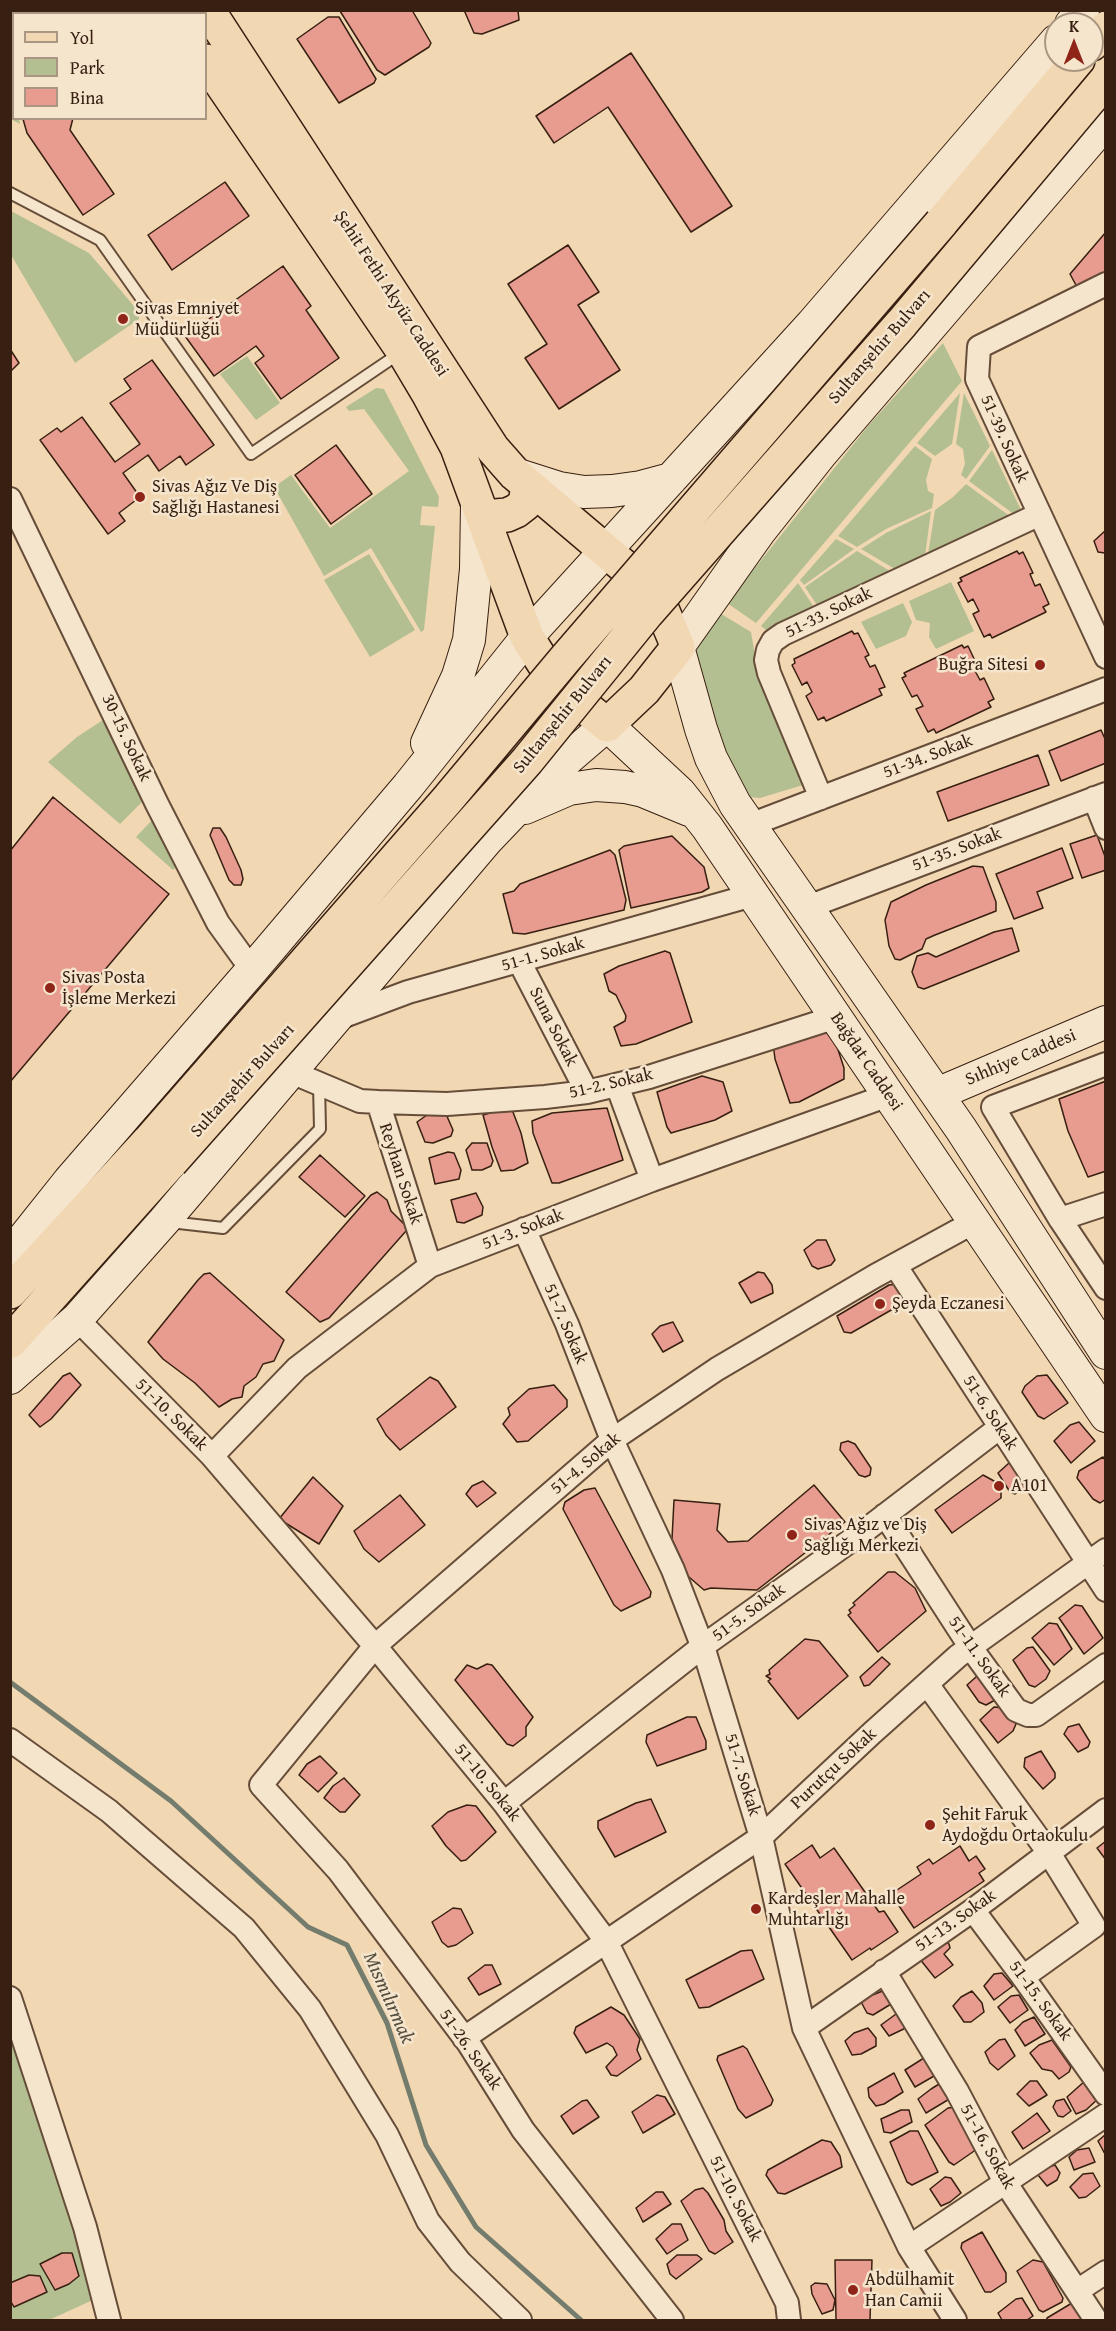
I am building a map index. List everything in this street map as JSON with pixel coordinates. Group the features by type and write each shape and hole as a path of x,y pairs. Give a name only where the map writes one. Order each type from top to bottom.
{"main road":[{"name":"Şehit Fethi Akyüz Caddesi","path":"208,10 492,449 521,479 646,585 659,602 678,647"},
{"path":"10,1255 69,1181 408,786 527,637 819,316 1044,55"},
{"name":"Şehit Fethi Akyüz Caddesi","path":"207,62 403,351 445,423 480,507 527,637 563,688 607,725"},
{"name":"Sultanşehir Bulvarı","path":"10,1342 160,1151 447,800 1068,72"},
{"name":"Sultanşehir Bulvarı","path":"10,1292 160,1151 527,761 647,613 902,323 1106,80"},
{"path":"10,1378 76,1319 164,1221 289,1071 511,815 550,774 644,690 678,647 760,531 821,454 1106,123"},
{"path":"408,786 458,676 469,640 480,507 507,515 516,511 525,504 521,479 584,492 631,488 671,479"},
{"path":"678,647 690,696 711,759 723,783 937,1094 1106,1353"},
{"name":"Bağdat Caddesi","path":"607,725 674,786 698,815 1106,1416"},
{"path":"511,815 569,789 596,785 644,791 698,815"},
{"name":"Sıhhiye Caddesi","path":"937,1094 1106,1022"}],"street":[{"name":"51-39. Sokak","path":"1106,284 979,347 977,379 1106,657"},
{"name":"30-15. Sokak","path":"10,499 157,804 213,914 252,970"},
{"name":"51-33. Sokak","path":"821,798 769,672 766,660 773,641 783,634 1038,514"},
{"name":"51-34. Sokak","path":"750,825 1106,689"},
{"path":"1100,796 1106,828"},
{"name":"51-35. Sokak","path":"808,907 1100,796"},
{"name":"51-1. Sokak","path":"334,1019 408,992 753,895"},
{"name":"Suna Sokak","path":"519,961 587,1092"},
{"name":"51-2. Sokak","path":"378,1102 447,1104 545,1098 587,1092 649,1077 836,1017"},
{"path":"1106,1064 993,1107 1060,1219 1106,1288"},
{"name":"Reyhan Sokak","path":"289,1071 360,1101 378,1102 430,1266"},
{"path":"617,1085 652,1180"},
{"name":"51-3. Sokak","path":"212,1456 297,1368 430,1266 652,1180 889,1095"},
{"path":"1060,1219 1106,1204"},
{"name":"51-4. Sokak","path":"261,1785 375,1646 612,1440 717,1369 895,1265 974,1222"},
{"name":"51-7. Sokak","path":"524,1229 567,1324 612,1440 673,1570 703,1646 761,1837 804,2028 909,2247 955,2320"},
{"name":"51-6. Sokak","path":"895,1265 1106,1590"},
{"name":"51-10. Sokak","path":"76,1319 212,1456 375,1646 504,1803 606,1941 787,2303 789,2320"},
{"name":"51-5. Sokak","path":"504,1803 703,1646 885,1515 999,1428"},
{"name":"51-11. Sokak","path":"885,1515 971,1647 1016,1710 1028,1715 1036,1715 1106,1665"},
{"name":"Purutçu Sokak","path":"464,2038 761,1837 927,1684 971,1647 1106,1550"},
{"path":"927,1684 1049,1853 1094,1926 1023,1977"},
{"path":"10,1740 109,1811 244,1928 310,2009 387,2135 428,2221 460,2262 520,2320"},
{"name":"51-26. Sokak","path":"261,1785 338,1870 464,2038 523,2130 672,2320"},
{"name":"51-13. Sokak","path":"804,2028 973,1910 1106,1810"},
{"name":"51-15. Sokak","path":"973,1910 1106,2094"},
{"name":"51-16. Sokak","path":"884,1971 957,2091 1005,2182 1096,2320"},
{"path":"10,1998 85,2228 108,2320"},
{"path":"909,2247 1106,2115"},
{"path":"1077,2291 1106,2272"}],"lane":[{"path":"10,193 100,240 251,454 403,351"},
{"path":"164,1221 223,1228 320,1129 319,1084"}],"green space":[{"path":"152,11 153,12 84,12"},
{"path":"12,39 12,120 11,119 10,40"},
{"path":"11,211 89,253 139,312 139,319 75,363 11,255"},
{"path":"943,343 962,381 756,623 727,603 868,426"},
{"path":"247,356 280,403 256,420 220,374"},
{"path":"376,388 384,389 439,497 438,507 422,506 420,525 435,526 424,630 421,632 371,548 324,576 274,487 291,475 330,528 409,471 364,409 349,411 346,407"},
{"path":"960,393 952,444 935,456 917,443"},
{"path":"964,393 990,446 966,479 961,475 965,464 963,449 956,444"},
{"path":"915,446 932,459 926,480 928,491 934,494 932,508 886,529 857,547 838,536"},
{"path":"992,450 1022,512 1015,515 969,481"},
{"path":"966,484 1011,517 928,554 935,510"},
{"path":"931,511 925,556 895,569 861,549 886,533"},
{"path":"836,539 854,549 804,585 800,580"},
{"path":"857,551 890,571 817,605 805,587"},
{"path":"369,554 415,630 370,657 324,580"},
{"path":"951,582 974,631 936,649 929,637 930,623 916,620 909,601"},
{"path":"798,583 814,607 766,630 761,626"},
{"path":"903,603 912,622 906,636 876,649 861,622"},
{"path":"718,612 751,632 758,673 803,785 760,798 749,797 742,792 716,730 695,655 696,648"},
{"path":"106,718 145,799 120,824 48,762 77,737"},
{"path":"154,818 179,864 173,870 136,837"},
{"path":"10,2025 95,2299 49,2320 11,2320"}],"building":[{"path":"412,10 431,43 429,47 385,75 377,70 340,11"},
{"path":"464,10 518,10 519,20 482,34 474,33"},
{"path":"328,17 339,17 376,79 374,83 339,103 297,39"},
{"path":"631,53 732,206 691,232 608,107 554,143 536,116"},
{"path":"23,120 72,120 70,130 114,194 83,215 27,133"},
{"path":"225,182 249,216 172,270 148,235"},
{"path":"1106,232 1106,272 1077,287 1070,274"},
{"path":"568,245 599,292 578,305 620,370 559,409 525,358 547,344 508,284"},
{"path":"283,266 311,306 306,310 339,358 281,399 255,363 264,356 256,346 214,376 185,336"},
{"path":"10,349 19,363 10,372"},
{"path":"152,360 214,445 186,465 180,456 159,471 148,455 123,473 140,497 119,513 125,521 108,534 40,440 57,428 61,432 82,417 115,462 140,444 110,403 131,389 124,379"},
{"path":"336,445 372,494 331,524 295,475"},
{"path":"1106,530 1106,553 1098,552 1094,541"},
{"path":"1017,551 1019,554 1023,552 1033,573 1030,574 1035,586 1040,584 1049,604 1043,607 1046,612 992,638 990,634 984,637 973,614 979,611 973,599 968,602 958,583 962,581 960,578"},
{"path":"852,631 854,634 858,633 869,655 865,657 870,667 875,665 885,687 879,689 882,695 826,721 824,717 818,720 806,696 812,692 807,682 802,685 792,665 795,663 794,659"},
{"path":"962,645 964,648 968,646 978,667 974,669 980,680 984,678 994,699 988,702 991,707 936,733 934,729 928,732 916,709 923,706 917,695 912,697 902,678 906,676 904,673"},
{"path":"1101,730 1106,741 1106,763 1061,781 1049,751"},
{"path":"1038,755 1049,785 948,821 937,792"},
{"name":"Sivas Posta İşleme Merkezi","path":"53,797 169,894 10,1082 10,851"},
{"path":"213,828 220,828 226,837 241,870 243,879 241,885 234,885 229,880 210,835"},
{"path":"1097,835 1106,859 1106,870 1082,878 1070,844"},
{"path":"672,836 704,867 709,888 702,892 631,908 619,850 624,846"},
{"path":"1062,848 1073,878 1037,892 1043,908 1014,919 996,874"},
{"path":"610,850 615,855 626,900 624,910 525,934 513,933 503,894 514,891 520,884"},
{"path":"973,866 983,867 996,902 996,911 926,939 922,949 900,960 895,959 889,946 885,920 891,902"},
{"path":"1012,928 1019,951 924,989 918,987 912,972 917,956 928,953 936,957 994,932"},
{"path":"665,951 670,953 692,1022 636,1044 621,1046 614,1027 625,1021 626,1016 616,995 609,991 604,974 619,966"},
{"path":"831,1028 844,1068 844,1079 799,1102 790,1103 775,1059 773,1043"},
{"path":"702,1076 723,1082 732,1111 715,1120 671,1133 667,1127 657,1092"},
{"path":"1106,1081 1106,1171 1088,1177 1068,1131 1059,1099"},
{"path":"511,1107 521,1133 528,1163 514,1170 501,1171 483,1115"},
{"path":"607,1108 623,1160 559,1183 552,1183 533,1133 532,1121 552,1113"},
{"path":"446,1114 453,1130 451,1136 433,1143 425,1142 417,1122 427,1115"},
{"path":"472,1143 487,1143 493,1161 491,1166 482,1170 472,1170 466,1150"},
{"path":"448,1152 454,1153 461,1170 459,1179 435,1184 429,1158"},
{"path":"320,1155 365,1196 345,1217 299,1177"},
{"path":"377,1192 387,1200 391,1211 405,1225 406,1231 329,1318 320,1322 286,1292 371,1195"},
{"path":"476,1193 483,1207 482,1215 464,1223 457,1222 451,1200"},
{"path":"817,1240 826,1240 835,1260 831,1265 818,1269 812,1266 804,1250"},
{"path":"758,1272 764,1273 772,1285 773,1293 751,1303 739,1283"},
{"path":"210,1273 284,1340 274,1361 263,1364 256,1377 244,1386 242,1397 232,1399 219,1407 195,1383 163,1359 148,1342 198,1280 204,1274"},
{"path":"899,1284 907,1301 851,1333 844,1332 837,1316 889,1285"},
{"path":"673,1322 683,1341 663,1352 652,1334 660,1326"},
{"path":"70,1373 81,1385 51,1419 40,1427 29,1415 63,1376"},
{"path":"1047,1375 1068,1403 1044,1419 1038,1416 1022,1392 1025,1386 1037,1376"},
{"path":"430,1377 438,1381 456,1407 400,1450 386,1435 377,1419"},
{"path":"554,1385 567,1400 567,1407 528,1441 517,1442 503,1424 510,1415 508,1408 529,1389"},
{"path":"1079,1422 1095,1441 1071,1463 1054,1441 1070,1425"},
{"path":"848,1441 855,1444 871,1468 870,1475 865,1477 859,1475 840,1450 841,1443"},
{"path":"1103,1457 1106,1461 1106,1499 1100,1503 1093,1499 1077,1478 1079,1471"},
{"path":"1009,1463 1013,1463 1024,1477 1024,1488 1015,1494 1010,1492 998,1473"},
{"path":"983,1475 994,1481 1001,1492 1001,1498 952,1533 935,1510"},
{"path":"313,1477 343,1506 319,1544 279,1519"},
{"path":"483,1481 496,1493 477,1507 466,1494 472,1486"},
{"name":"Sivas Ağız ve Diş Sağlığı Merkezi","path":"814,1485 845,1522 757,1590 711,1588 704,1590 682,1571 684,1565 672,1539 674,1500 720,1504 717,1530 728,1542 748,1541"},
{"path":"595,1488 651,1592 650,1597 621,1611 614,1605 563,1509 565,1502 584,1490"},
{"path":"400,1495 425,1525 379,1562 364,1549 354,1531"},
{"path":"888,1572 895,1572 915,1588 926,1611 878,1652 848,1615 851,1613 849,1610 855,1605 853,1603"},
{"path":"1075,1605 1082,1606 1103,1638 1084,1654 1059,1618"},
{"path":"1049,1623 1057,1624 1072,1649 1054,1665 1032,1638"},
{"path":"805,1639 819,1641 848,1676 798,1719 768,1681 771,1679 766,1676 770,1674 769,1670"},
{"path":"1033,1647 1050,1671 1046,1679 1035,1687 1029,1685 1013,1660 1027,1648"},
{"path":"882,1657 890,1664 869,1685 864,1686 860,1677"},
{"path":"487,1664 492,1665 533,1717 526,1727 526,1736 513,1746 507,1744 455,1680 467,1665 477,1669"},
{"path":"983,1674 997,1699 986,1705 979,1702 967,1685"},
{"path":"994,1707 1005,1708 1016,1724 1013,1731 998,1743 980,1720"},
{"path":"687,1717 696,1717 706,1741 706,1749 657,1766 646,1742 647,1735"},
{"path":"1079,1724 1090,1742 1088,1747 1078,1752 1064,1734 1068,1727"},
{"path":"1041,1751 1055,1773 1055,1778 1043,1789 1024,1767 1025,1758"},
{"path":"320,1756 337,1773 318,1792 299,1775 307,1764"},
{"path":"344,1778 360,1795 345,1812 340,1812 324,1798 333,1786"},
{"path":"651,1799 666,1832 615,1857 598,1828 598,1821 636,1803"},
{"path":"467,1805 476,1806 496,1832 466,1860 461,1861 446,1846 432,1826 448,1812"},
{"path":"1106,1841 1106,1860 1097,1848"},
{"path":"812,1845 820,1858 834,1848 879,1912 884,1911 898,1932 852,1960 785,1864"},
{"name":"Şehit Faruk Aydoğdu Ortaokulu","path":"960,1846 969,1861 976,1856 985,1869 979,1873 984,1881 914,1928 891,1894 921,1874 917,1867 929,1859 933,1864"},
{"path":"453,1908 461,1909 473,1933 456,1945 448,1947 442,1942 432,1922"},
{"path":"944,1940 950,1948 944,1954 953,1965 935,1978 919,1958"},
{"path":"752,1950 764,1979 709,2007 699,2008 686,1980 741,1951"},
{"path":"485,1965 492,1965 501,1984 479,1995 468,1978"},
{"path":"1002,1973 1013,1986 994,2000 984,1986 994,1974"},
{"path":"890,1988 896,2001 873,2015 867,2013 860,2000"},
{"path":"972,1991 982,2003 984,2012 971,2022 964,2022 953,2006 961,1997"},
{"path":"1019,1995 1028,2010 1010,2023 998,2007 1011,1996"},
{"path":"611,2007 624,2015 640,2039 637,2050 641,2059 617,2076 611,2075 606,2067 617,2055 613,2047 607,2043 586,2053 574,2033 576,2027"},
{"path":"906,2013 912,2025 889,2036 881,2025 896,2014"},
{"path":"1034,2017 1045,2034 1025,2046 1015,2030 1023,2022"},
{"path":"868,2028 876,2038 876,2046 861,2054 852,2055 845,2041 854,2033"},
{"path":"1005,2039 1015,2056 998,2070 990,2063 985,2052 999,2040"},
{"path":"1052,2040 1071,2067 1069,2072 1059,2079 1052,2071 1042,2069 1030,2053 1039,2045"},
{"path":"743,2046 747,2049 773,2100 771,2105 746,2118 738,2109 717,2060 718,2056"},
{"path":"927,2056 941,2072 915,2087 905,2070"},
{"path":"894,2073 903,2092 884,2104 876,2106 869,2097 868,2088"},
{"path":"1086,2080 1101,2096 1086,2110 1076,2114 1067,2097"},
{"path":"944,2081 956,2095 926,2113 918,2099"},
{"path":"1030,2081 1037,2081 1047,2095 1029,2106 1017,2094"},
{"path":"657,2095 665,2097 675,2114 643,2133 632,2112"},
{"path":"1064,2099 1071,2111 1063,2117 1058,2116 1053,2107 1056,2101"},
{"path":"587,2100 599,2117 573,2134 561,2116"},
{"path":"956,2107 977,2149 954,2165 949,2162 925,2125 948,2108"},
{"path":"901,2110 909,2110 912,2122 891,2133 884,2132 881,2119"},
{"path":"1037,2113 1050,2131 1023,2149 1012,2132"},
{"path":"910,2131 918,2131 938,2172 912,2185 907,2182 890,2142"},
{"path":"1106,2134 1106,2156 1098,2141"},
{"path":"822,2140 831,2142 840,2156 842,2167 785,2194 778,2193 766,2175 768,2170"},
{"path":"1089,2148 1095,2162 1074,2170 1069,2157 1077,2150"},
{"path":"1055,2165 1060,2173 1057,2180 1047,2186 1038,2175 1045,2168"},
{"path":"1093,2173 1100,2186 1086,2197 1079,2198 1070,2187 1083,2174"},
{"path":"945,2177 951,2178 961,2193 941,2206 930,2189"},
{"path":"703,2188 724,2220 726,2231 733,2242 715,2254 709,2251 681,2201 695,2190"},
{"path":"656,2192 663,2192 671,2204 643,2222 636,2208"},
{"path":"672,2224 681,2224 688,2240 667,2254 656,2239"},
{"path":"982,2232 1006,2273 1006,2282 991,2292 985,2292 961,2248 962,2243"},
{"path":"62,2253 72,2253 79,2276 69,2284 55,2290 40,2264"},
{"path":"677,2255 697,2255 702,2259 676,2279 670,2274 667,2264"},
{"name":"Abdülhamit Han Camii","path":"835,2260 872,2260 870,2320 836,2320"},
{"path":"1033,2260 1043,2262 1063,2298 1062,2302 1043,2312 1039,2310 1017,2271"},
{"path":"29,2275 40,2276 47,2292 14,2307 10,2300 10,2283"},
{"path":"815,2283 827,2284 835,2300 833,2310 822,2314 812,2294 811,2286"},
{"path":"1022,2298 1033,2316 1027,2320 1002,2320 998,2313 1016,2299"},
{"path":"1077,2300 1081,2320 1047,2320 1047,2318"}],"waterway":[{"name":"Mısmılırmak","path":"10,1682 171,1801 308,1927 347,1945 387,2023 426,2145 476,2227 581,2320"}],"place":[{"name":"Sivas Emniyet Müdürlüğü","path":"123,319"},
{"name":"Sivas Ağız Ve Diş Sağlığı Hastanesi","path":"140,497"},
{"name":"Buğra Sitesi","path":"1040,665"},
{"name":"Sivas Posta İşleme Merkezi","path":"50,988"},
{"name":"Şeyda Eczanesi","path":"880,1304"},
{"name":"A101","path":"999,1486"},
{"name":"Sivas Ağız ve Diş Sağlığı Merkezi","path":"792,1535"},
{"name":"Şehit Faruk Aydoğdu Ortaokulu","path":"930,1825"},
{"name":"Kardeşler Mahalle Muhtarlığı","path":"756,1909"},
{"name":"Abdülhamit Han Camii","path":"853,2290"}]}
